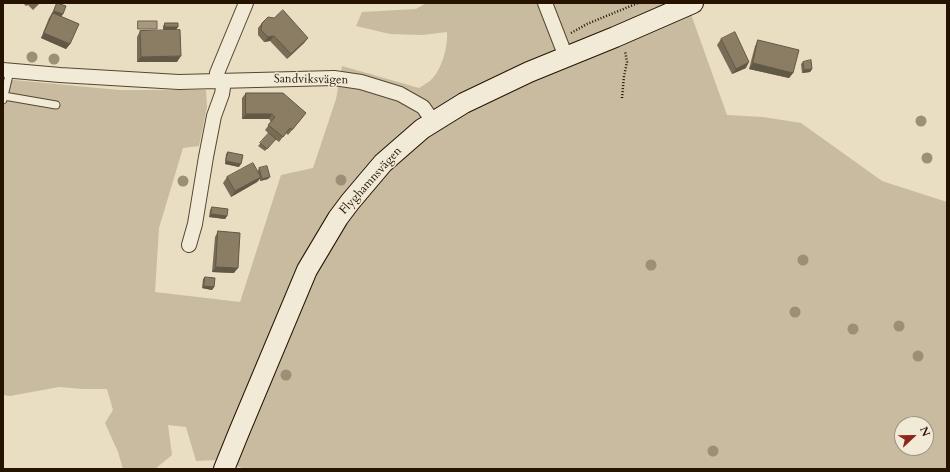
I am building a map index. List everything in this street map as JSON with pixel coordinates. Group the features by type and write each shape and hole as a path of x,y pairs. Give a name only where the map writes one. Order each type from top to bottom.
{"street":[{"path":"189,245 195,224 214,116 222,94 217,73 242,17 246,3"},
{"path":"545,3 566,57"},
{"name":"Flyghamnsvägen","path":"224,469 307,270 329,231 350,202 383,164 422,129 464,103 502,84 621,35 693,3"},
{"name":"Sandviksvägen","path":"7,71 60,76 180,82 334,78 361,82 400,94 423,107 434,121"}],"lane":[{"path":"7,71 4,98 56,105"}],"path":[{"path":"621,35 627,62 622,98"}],"shaded area":[{"path":"426,3 687,3 727,115 763,117 801,123 882,181 947,202 947,469 245,469 219,460 196,461 186,427 168,425 172,455 155,469 123,469 118,452 105,423 113,410 107,389 59,387 10,396 3,395 3,79 119,90 206,90 207,107 199,146 183,148 159,228 155,292 240,302 281,175 313,168 336,99 342,66 419,88 430,81 441,65 445,51 447,32 422,35 390,34 356,26 362,12 416,9"},
{"path":"138,21 157,21 157,29 138,29"}],"building":[{"path":"57,3 66,6 63,14 54,11"},
{"path":"283,10 308,38 291,54 274,36 268,37 261,30 262,23 268,17 274,18"},
{"path":"53,13 79,24 70,44 44,33"},
{"path":"165,23 178,23 178,27 165,27"},
{"path":"180,30 181,56 141,57 140,31"},
{"path":"735,32 749,62 736,69 721,39"},
{"path":"758,40 799,50 793,73 753,63"},
{"path":"811,60 812,69 804,70 803,62"},
{"path":"246,93 283,93 306,113 292,130 290,128 283,137 268,125 275,117 272,114 246,114"},
{"path":"269,133 276,139 267,149 260,143"},
{"path":"228,152 243,155 241,164 226,161"},
{"path":"253,163 261,177 235,191 227,177"},
{"path":"267,166 270,177 262,179 259,168"},
{"path":"212,207 228,209 227,216 211,214"},
{"path":"218,231 240,233 238,268 216,267"},
{"path":"205,277 215,278 214,287 204,286"}]}
